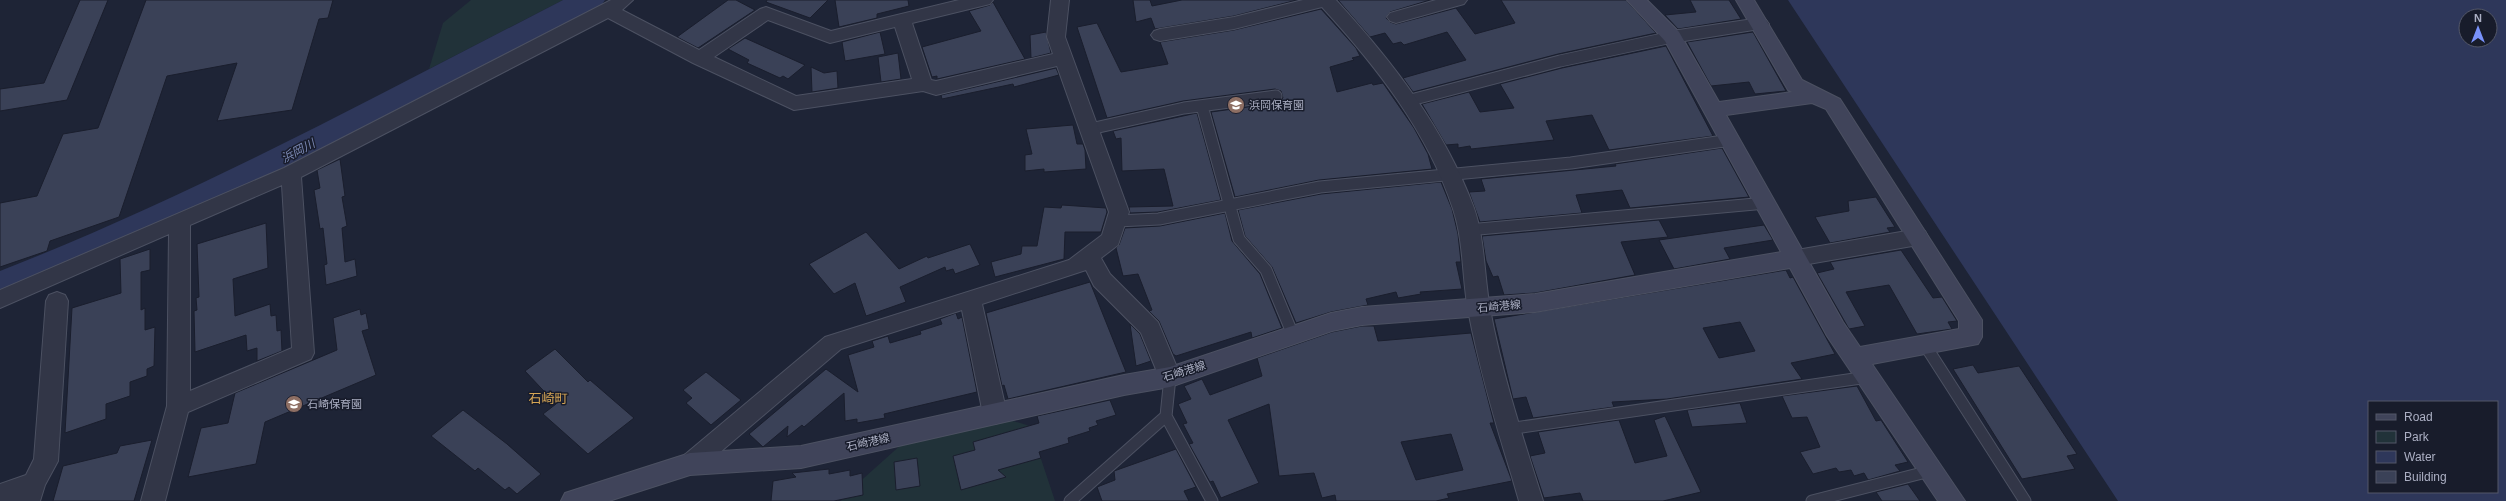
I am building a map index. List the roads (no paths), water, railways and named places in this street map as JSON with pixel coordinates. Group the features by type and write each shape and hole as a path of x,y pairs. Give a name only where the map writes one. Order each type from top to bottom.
{"street":[{"path":"700,58 766,13 830,37 984,0"},
{"path":"690,464 834,343 970,298 1076,266 1111,239 1120,212 1056,37 1060,0"},
{"path":"1160,35 1234,23 1327,0 1374,53 1442,156 1464,209 1479,308 1508,429 1531,501"},
{"path":"1396,17 1458,0"},
{"path":"1636,0 1672,37 1797,258 1835,329 1930,471 1952,501"},
{"path":"1745,0 1795,85 1832,104 1971,320 1970,337 1855,357"},
{"path":"0,299 291,173 616,5 700,58 794,103 923,84 936,88 1064,58"},
{"path":"902,20 923,84"},
{"path":"1672,37 1760,24"},
{"path":"1714,110 1814,96"},
{"path":"178,406 303,353 291,173"},
{"path":"153,501 178,406 180,222"},
{"path":"1797,258 1918,237"},
{"path":"1089,256 1102,280 1150,328 1170,377"},
{"name":"石崎港線","path":"574,501 690,464 801,457 1170,377 1331,322 1362,316 1535,303 1797,258"},
{"path":"970,298 995,414"},
{"path":"0,495 31,491 46,460 57,301"}],"lane":[{"path":"1407,102 1599,52 1672,37"},
{"path":"1090,129 1202,106 1276,96"},
{"path":"1202,106 1239,239 1266,270 1293,335"},
{"path":"1117,221 1159,219 1320,187 1622,157 1731,140"},
{"path":"1468,230 1766,203"},
{"path":"1925,345 2025,501"},
{"path":"1170,377 1166,416 1212,501"},
{"path":"1508,429 1868,377"},
{"path":"1070,501 1166,416"},
{"path":"1812,501 1930,471"}],"water":[{"path":"1788,0 2506,0 2506,501 2118,501"}],"waterway":[{"name":"浜岡川","path":"0,287 76,257 225,189 589,0"}],"place":[{"name":"浜岡保育園","path":"1236,105"},
{"name":"石崎保育園","path":"294,404"}],"district":[{"name":"石崎町","path":"548,398"}]}
